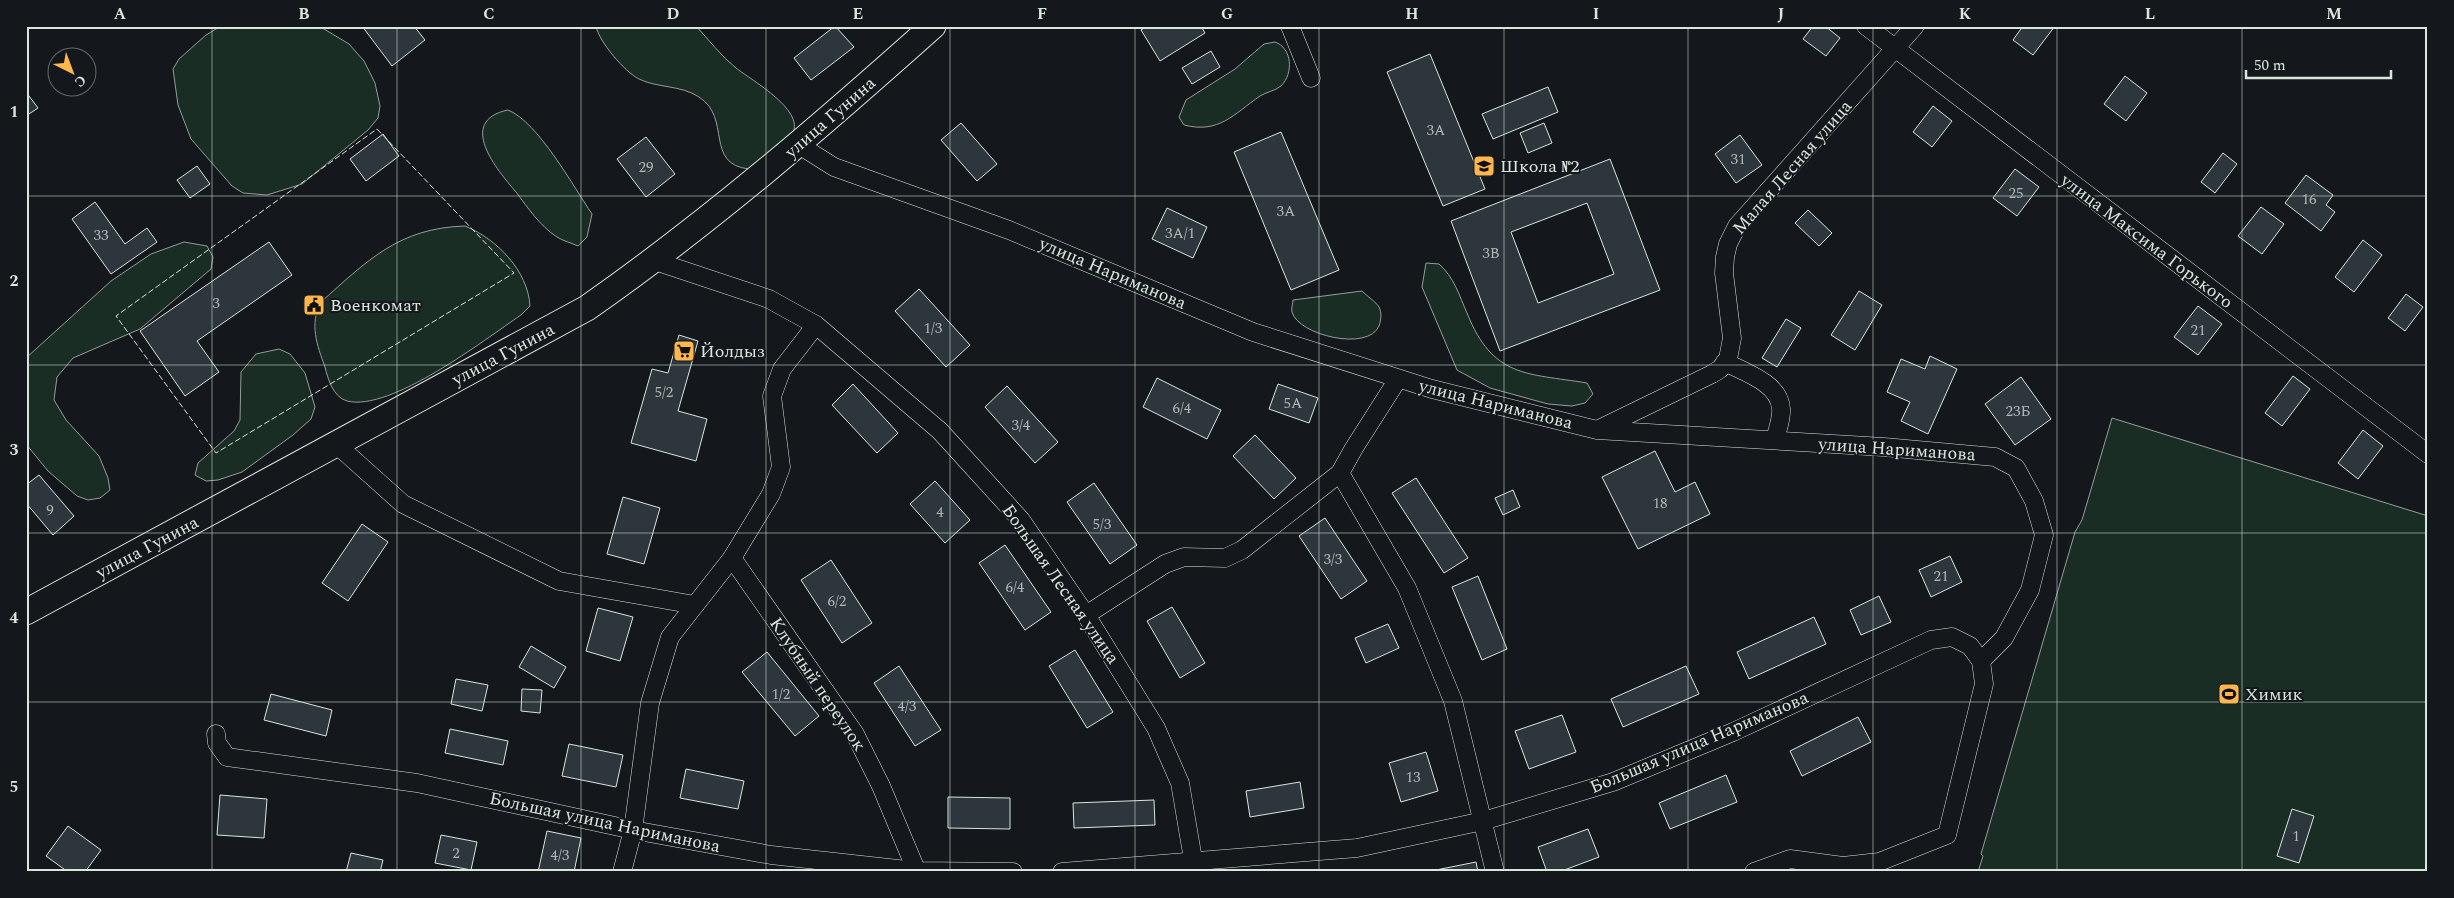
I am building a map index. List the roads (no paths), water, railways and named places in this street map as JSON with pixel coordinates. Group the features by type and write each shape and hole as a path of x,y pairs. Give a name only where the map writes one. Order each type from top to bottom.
{"main road":[{"name":"улица Гунина","path":"26,612 587,308 655,261 799,145 933,26"}],"street":[{"path":"1290,26 1311,78"},
{"name":"улица Максима Горького","path":"1866,26 2428,454"},
{"name":"Малая Лесная улица","path":"1725,362 1732,349 1732,338 1724,273 1725,257 1728,244 1737,226 1915,26"},
{"name":"улица Нариманова","path":"799,145 834,167 1009,230 1253,332 1398,379 1597,430 1775,440 1995,457 2016,468 2034,501 2044,535 2030,590 2004,638 1981,661"},
{"name":"Большая Лесная улица","path":"655,261 769,299 816,325 940,431 1021,520 1086,615 1156,728 1180,784 1193,866"},
{"path":"622,872 633,830 650,703 670,637 732,558 771,494 781,467 772,396 782,369 816,325"},
{"path":"1597,430 1712,374 1725,362 1768,385 1779,401 1781,409 1775,440"},
{"path":"1086,615 1166,564 1184,557 1225,558 1242,550 1340,474 1354,448 1398,379"},
{"path":"336,444 403,504 559,581 695,605"},
{"path":"1340,474 1407,588 1450,692 1495,872"},
{"name":"Клубный переулок","path":"732,558 855,734 881,786 917,871"},
{"name":"Большая улица Нариманова","path":"1062,872 1193,866 1357,848 1483,821 1621,779 1733,732 1931,640 1952,637 1970,646 1981,661"},
{"path":"1754,872 1790,859 1843,866 1879,862 1946,835 1984,684 1981,661"},
{"name":"Большая улица Нариманова","path":"216,734 217,743 227,757 417,783 633,830 771,855 917,871 1013,872"}],"place":[{"name":"Школа №2","path":"1484,166"},
{"name":"Военкомат","path":"314,305"},
{"name":"Йолдыз","path":"684,351"},
{"name":"Химик","path":"2229,694"}]}
